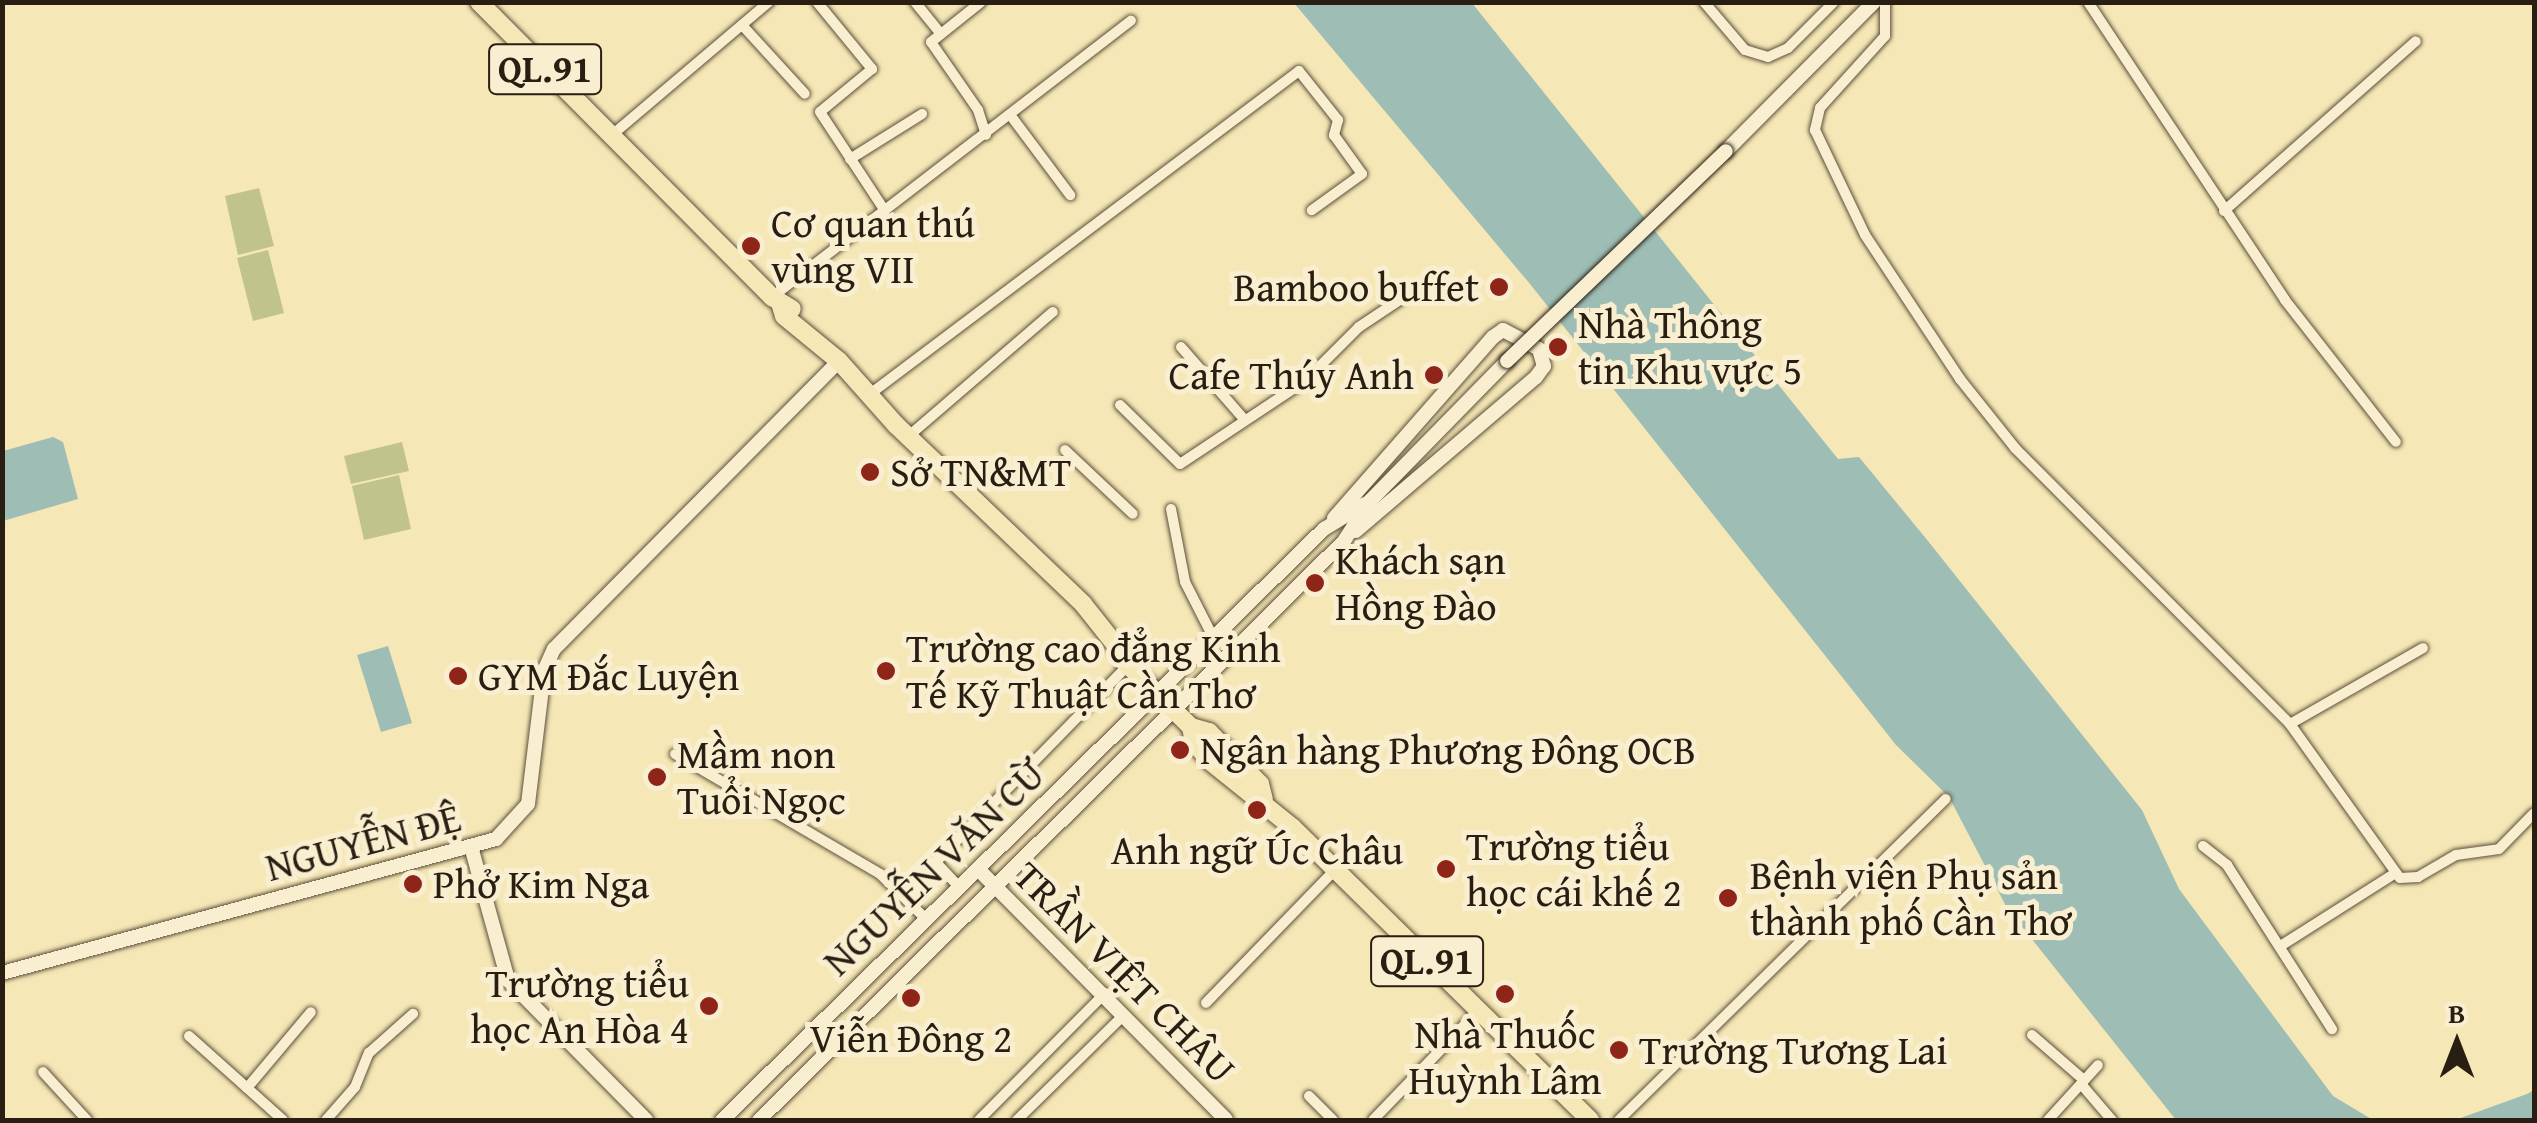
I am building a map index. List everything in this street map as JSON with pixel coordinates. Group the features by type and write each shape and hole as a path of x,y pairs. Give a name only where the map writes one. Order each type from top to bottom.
{"highway":[{"name":"QL.91","path":"478,2 777,301 784,316 835,357 1073,600 1075,610 1192,727 1194,742 1212,762 1244,794 1264,800 1581,1118"}],"main road":[{"name":"NGUYỄN VĂN CỪ","path":"760,1120 1176,712 1230,648 1344,541 1370,502 1507,362 1878,4"},
{"path":"1324,529 1493,337 1502,330 1539,349 1544,366 1536,377 1344,541"},
{"name":"NGUYỄN ĐỆ","path":"2,973 472,850 510,828 528,804 544,671 554,649 835,357"},
{"name":"NGUYỄN VĂN CỪ","path":"722,1120 1160,695 1324,529 1370,502"},
{"path":"472,850 508,980 646,1120"},
{"name":"TRẦN VIỆT CHÂU","path":"979,870 1225,1118"}],"street":[{"path":"612,135 769,2"},
{"path":"817,2 872,68 820,112 885,211"},
{"path":"915,2 941,34"},
{"path":"981,2 930,42 978,110 986,135"},
{"path":"1704,2 1744,50 1768,57 1788,48 1834,2"},
{"path":"2088,2 2224,211 2396,442"},
{"path":"1878,4 1885,36 1820,108 1816,130 1864,235 1960,378 2015,448 2290,724 2394,874 2409,880 2456,855 2499,848 2534,813"},
{"path":"777,301 885,211 1131,21"},
{"path":"742,25 805,94"},
{"path":"2224,211 2416,41"},
{"path":"871,395 1299,71 1338,120 1334,134 1362,174 1312,210"},
{"path":"850,159 922,114"},
{"path":"1012,116 1070,195"},
{"path":"1120,406 1176,464 1306,381 1359,326 1416,289"},
{"path":"906,430 1053,312"},
{"path":"1181,347 1243,418"},
{"path":"1065,450 1133,514"},
{"path":"1171,509 1185,582 1214,638"},
{"path":"2290,724 2423,648"},
{"path":"960,888 936,862 1130,663"},
{"path":"674,754 880,874 928,920"},
{"path":"1620,1120 1946,799"},
{"path":"2203,846 2227,865 2332,1028"},
{"path":"1206,1003 1334,870"},
{"path":"2282,945 2394,874"},
{"path":"980,1120 1104,994"},
{"path":"1373,1120 1478,1011"},
{"path":"247,1088 311,1012"},
{"path":"326,1120 355,1087 382,1037 413,1014"},
{"path":"1017,1120 1124,1015"},
{"path":"2032,1035 2082,1082 2112,1120"},
{"path":"189,1036 283,1120"},
{"path":"2048,1120 2098,1064"},
{"path":"43,1072 87,1120"},
{"path":"1309,1096 1333,1120"}],"green space":[{"path":"259,188 274,246 238,255 225,196"},
{"path":"268,250 284,313 253,321 237,258"},
{"path":"402,442 409,471 351,484 344,456"},
{"path":"399,475 411,529 364,540 352,486"}],"water":[{"path":"1294,3 1472,3 1838,459 1859,457 1928,541 2142,810 2179,889 2333,1096 2373,1120 2176,1120 2007,908 1949,797 1896,745 1530,284"},
{"path":"53,437 63,442 78,499 3,521 3,451"},
{"path":"388,646 412,723 381,732 357,655"},
{"path":"2534,1090 2534,1120 2455,1120 2527,1094"}],"place":[{"name":"Cơ quan thú vùng VII","path":"751,246"},
{"name":"Bamboo buffet","path":"1499,287"},
{"name":"Nhà Thông tin Khu vực 5","path":"1558,347"},
{"name":"Cafe Thúy Anh","path":"1434,375"},
{"name":"Sở TN&MT","path":"870,472"},
{"name":"Khách sạn Hồng Đào","path":"1315,583"},
{"name":"Trường cao đẳng Kinh Tế Kỹ Thuật Cần Thơ","path":"886,671"},
{"name":"GYM Đắc Luyện","path":"458,676"},
{"name":"Ngân hàng Phương Đông OCB","path":"1180,750"},
{"name":"Mầm non Tuổi Ngọc","path":"657,777"},
{"name":"Anh ngữ Úc Châu","path":"1257,810"},
{"name":"Trường tiểu học cái khế 2","path":"1446,869"},
{"name":"Phở Kim Nga","path":"413,884"},
{"name":"Bệnh viện Phụ sản thành phố Cần Thơ","path":"1728,898"},
{"name":"Nhà Thuốc Huỳnh Lâm","path":"1505,994"},
{"name":"Viễn Đông 2","path":"911,998"},
{"name":"Trường tiểu học An Hòa 4","path":"709,1006"},
{"name":"Trường Tương Lai","path":"1619,1050"}]}
